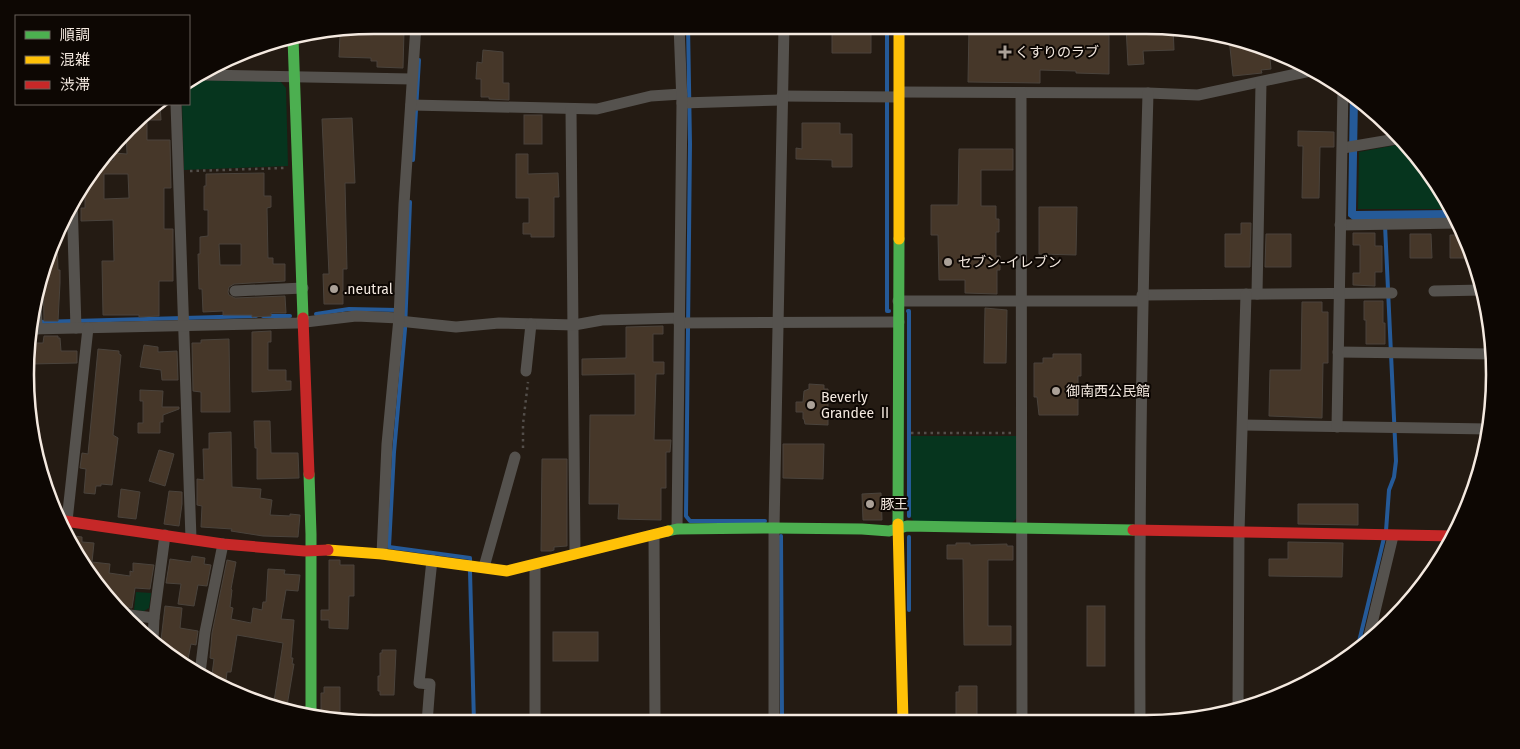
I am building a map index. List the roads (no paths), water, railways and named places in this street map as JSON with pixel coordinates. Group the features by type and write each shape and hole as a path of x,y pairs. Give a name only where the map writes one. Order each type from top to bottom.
{"street":[{"path":"382,554 387,444 401,317 404,204 415,105 412,79 415,34"},
{"path":"677,529 683,321 686,101 680,34"},
{"path":"774,715 774,528 784,34"},
{"path":"898,34 893,96 899,322 898,529 903,715"},
{"path":"293,43 311,550 311,709"},
{"path":"415,105 598,109 651,96 686,101 1021,93 1198,95 1304,73"},
{"path":"212,75 412,79"},
{"path":"1238,703 1243,425 1252,294 1261,83"},
{"path":"1021,93 1023,302 1022,715"},
{"path":"1140,715 1139,530 1142,298 1148,93"},
{"path":"1337,427 1340,225 1350,147 1344,98"},
{"path":"176,105 191,539"},
{"path":"571,109 575,554"},
{"path":"1350,147 1392,140"},
{"path":"73,217 76,323"},
{"path":"1340,225 1451,223"},
{"path":"235,291 303,288"},
{"path":"1434,291 1476,290"},
{"path":"898,301 1023,302 1252,294 1388,292"},
{"path":"38,326 76,323 88,328 184,321 304,323 356,316 401,317 456,327 499,323 574,325 602,320 778,323 899,322"},
{"path":"526,371 531,324"},
{"path":"62,510 88,328"},
{"path":"1338,352 1486,354"},
{"path":"1243,425 1482,429"},
{"path":"475,566 515,457"},
{"path":"68,522 223,544 305,551 320,549 382,554 507,571 677,529 774,528 889,531 907,526 1446,536"},
{"path":"153,634 164,535"},
{"path":"654,535 655,715"},
{"path":"1370,631 1388,535"},
{"path":"201,668 205,632 223,544"},
{"path":"428,715 430,684 419,683 432,560"},
{"path":"534,715 535,564"},
{"path":"135,616 154,618"}],"water":[{"path":"1350,102 1358,108 1356,211 1444,210 1448,218 1354,221 1348,216"}],"waterway":[{"path":"688,34 690,144 686,516 690,521 765,521"},
{"path":"887,34 887,311 889,311"},
{"path":"413,160 419,60"},
{"path":"410,202 405,329 394,452 389,547 470,558 470,561"},
{"path":"1385,225 1396,461 1394,477 1389,490 1386,531"},
{"path":"316,314 349,309 398,310"},
{"path":"908,311 909,516"},
{"path":"38,322 256,316"},
{"path":"263,316 290,316"},
{"path":"781,536 782,715"},
{"path":"909,537 909,610"},
{"path":"1359,640 1384,538"},
{"path":"470,571 474,715"}],"place":[{"name":"くすりのラブ","path":"1005,52"},
{"name":"セブン-イレブン","path":"948,262"},
{"name":".neutral","path":"334,289"},
{"name":"御南西公民館","path":"1056,391"},
{"name":"Beverly Grandee Ⅱ","path":"811,405"},
{"name":"豚王","path":"870,504"}]}
